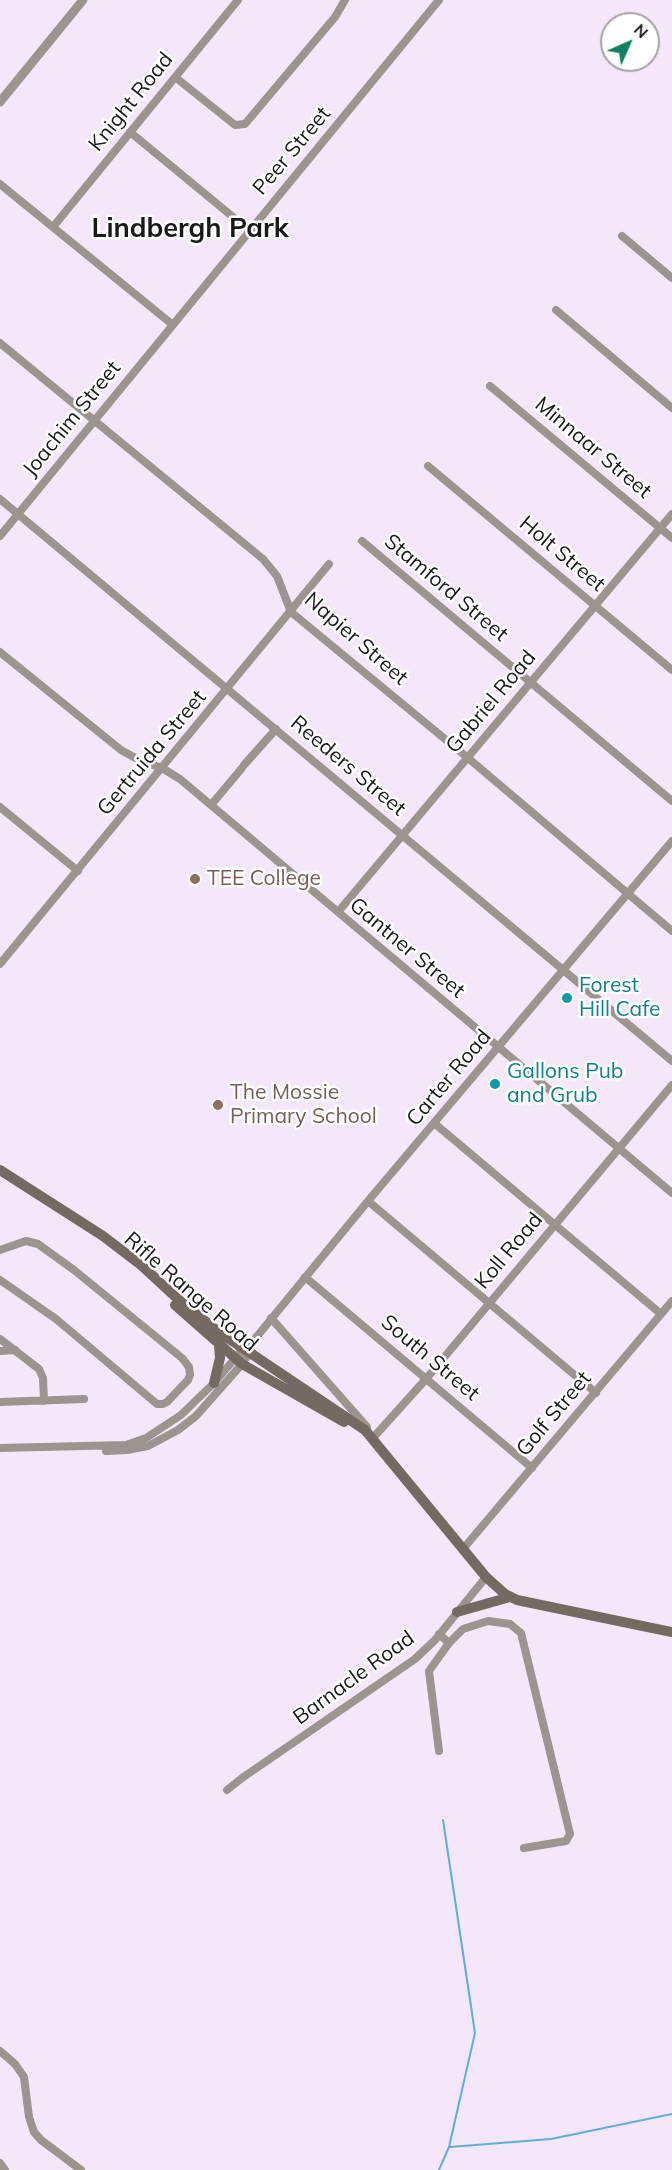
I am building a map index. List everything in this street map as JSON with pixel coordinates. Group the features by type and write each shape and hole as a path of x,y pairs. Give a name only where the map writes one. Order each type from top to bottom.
{"main road":[{"name":"Rifle Range Road","path":"0,1170 118,1247 179,1300 246,1351 360,1429"},
{"name":"Rifle Range Road","path":"0,1176 122,1256 238,1361 360,1429"},
{"path":"214,1383 220,1358 219,1345"},
{"path":"360,1429 374,1438"},
{"name":"Rifle Range Road","path":"374,1438 486,1577 510,1597 672,1632"},
{"path":"457,1612 510,1597"}],"street":[{"path":"0,102 83,0"},
{"name":"Knight Road","path":"53,227 238,0"},
{"path":"175,77 230,122 245,124 335,17 345,0"},
{"name":"Peer Street","path":"172,325 439,0"},
{"path":"130,132 250,231"},
{"path":"0,184 172,325"},
{"path":"621,236 672,278"},
{"path":"556,310 672,408"},
{"name":"Joachim Street","path":"0,536 172,325"},
{"name":"Napier Street","path":"0,343 263,559 277,576 291,612 672,931"},
{"name":"Minnaar Street","path":"490,386 672,538"},
{"name":"Holt Street","path":"428,466 672,670"},
{"name":"Reeders Street","path":"0,499 672,1061"},
{"name":"Gabriel Road","path":"338,912 672,514"},
{"name":"Stamford Street","path":"362,542 672,801"},
{"name":"Gertruida Street","path":"1,962 330,564"},
{"name":"Gantner Street","path":"0,652 121,750 139,760 162,768 180,779 672,1193"},
{"path":"211,805 276,729"},
{"path":"0,807 78,871"},
{"name":"Carter Road","path":"238,1361 304,1276 672,841"},
{"name":"Koll Road","path":"374,1438 672,1085"},
{"path":"434,1123 661,1314"},
{"path":"368,1201 596,1392"},
{"path":"0,1250 26,1241 39,1244 182,1358 189,1367 188,1380 167,1402 157,1404 56,1319 0,1280"},
{"name":"South Street","path":"304,1276 532,1468"},
{"name":"Golf Street","path":"463,1549 672,1301"},
{"name":"Rifle Range Road","path":"271,1318 374,1438"},
{"path":"0,1340 41,1372 44,1401"},
{"path":"0,1351 15,1350"},
{"path":"159,1436 238,1361"},
{"path":"0,1451 126,1445 159,1436 196,1416 238,1361"},
{"path":"0,1402 84,1399"},
{"name":"Barnacle Road","path":"227,1790 415,1659 440,1634 486,1577"},
{"path":"439,1751 429,1671 449,1643 463,1629 488,1621 510,1624 521,1633 570,1834 566,1841 524,1848"},
{"path":"440,1634 449,1643"},
{"path":"0,2051 15,2064 24,2077 29,2117 34,2132 41,2140 81,2170"},
{"path":"0,2163 5,2170"}],"waterway":[{"path":"439,2170 449,2147 475,2033 443,1820"},
{"path":"450,2147 551,2139 672,2114"}],"place":[{"name":"TEE College","path":"195,879"},
{"name":"Forest Hill Cafe","path":"567,998"},
{"name":"Gallons Pub and Grub","path":"495,1084"},
{"name":"The Mossie Primary School","path":"218,1105"}],"district":[{"name":"Lindbergh Park","path":"190,229"}]}
